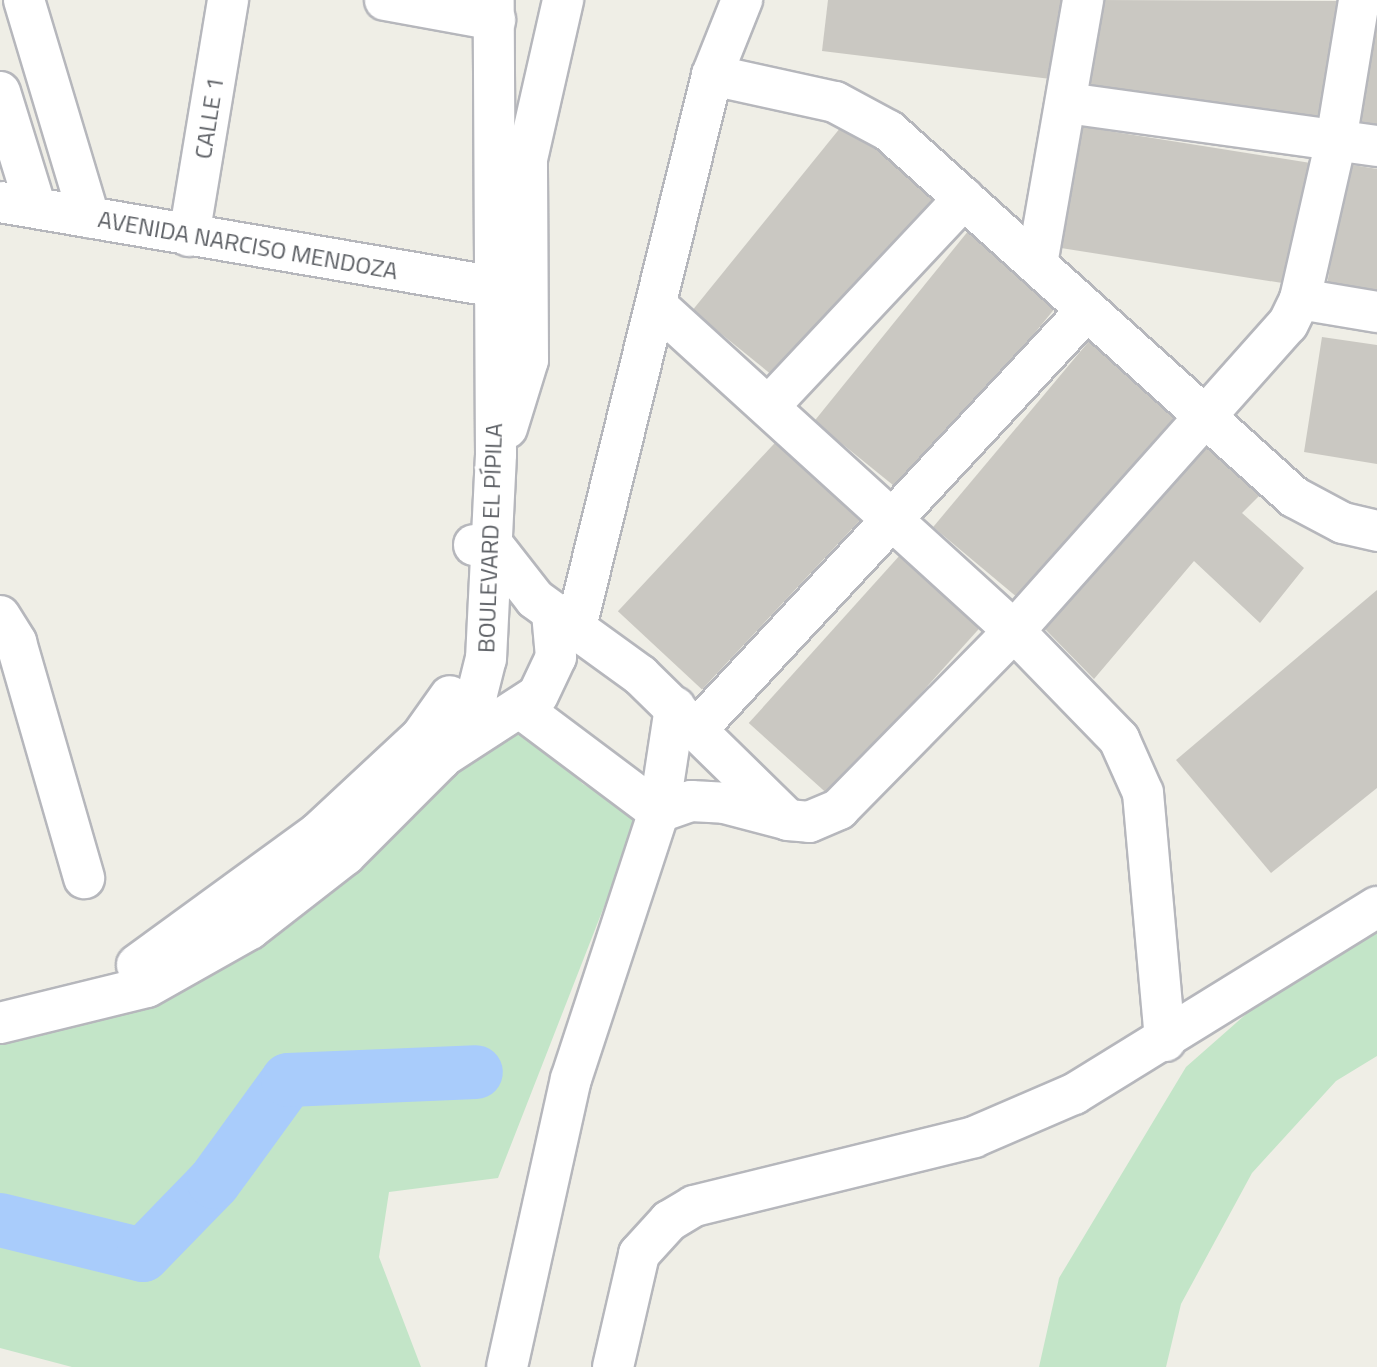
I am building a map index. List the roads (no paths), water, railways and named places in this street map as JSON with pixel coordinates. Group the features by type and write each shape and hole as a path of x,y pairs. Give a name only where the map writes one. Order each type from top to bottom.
{"street":[{"path":"24,0 89,217"},
{"name":"CALLE 1","path":"189,236 228,0"},
{"path":"385,0 499,7"},
{"path":"496,454 528,360 527,159 563,0"},
{"path":"441,759 523,710 556,657 564,620 657,306 712,75 742,0"},
{"path":"1037,264 1083,0"},
{"path":"659,812 691,801 724,803 788,820 809,822 839,809 1014,631 1201,415 1270,346 1300,299 1336,141 1359,0"},
{"name":"BOULEVARD EL PÍPILA","path":"0,1023 147,987 250,929 345,855 441,759 477,694 486,659 484,545 488,286 499,7"},
{"path":"712,75 863,113 964,198 1201,415 1319,513 1377,531"},
{"path":"0,92 18,205"},
{"path":"1067,103 1377,146"},
{"path":"769,406 964,198"},
{"name":"AVENIDA NARCISO MENDOZA","path":"18,205 488,286"},
{"name":"BOULEVARD EL PÍPILA","path":"0,994 144,963 318,833 421,737 445,710 458,674 484,545 496,454 488,286"},
{"path":"1300,299 1377,312"},
{"path":"657,306 1014,631 1101,716 1133,765 1143,793 1165,1041"},
{"path":"507,1367 571,1079 659,812 686,718 891,519 1087,310"},
{"path":"484,545 564,620 686,718 788,820"},
{"path":"0,616 16,642 84,878"},
{"path":"523,710 659,812"},
{"path":"613,1367 639,1254 694,1206 974,1137 1074,1094 1165,1041 1377,907"}],"waterway":[{"path":"0,1220 143,1255 214,1182 288,1080 476,1072"}]}
